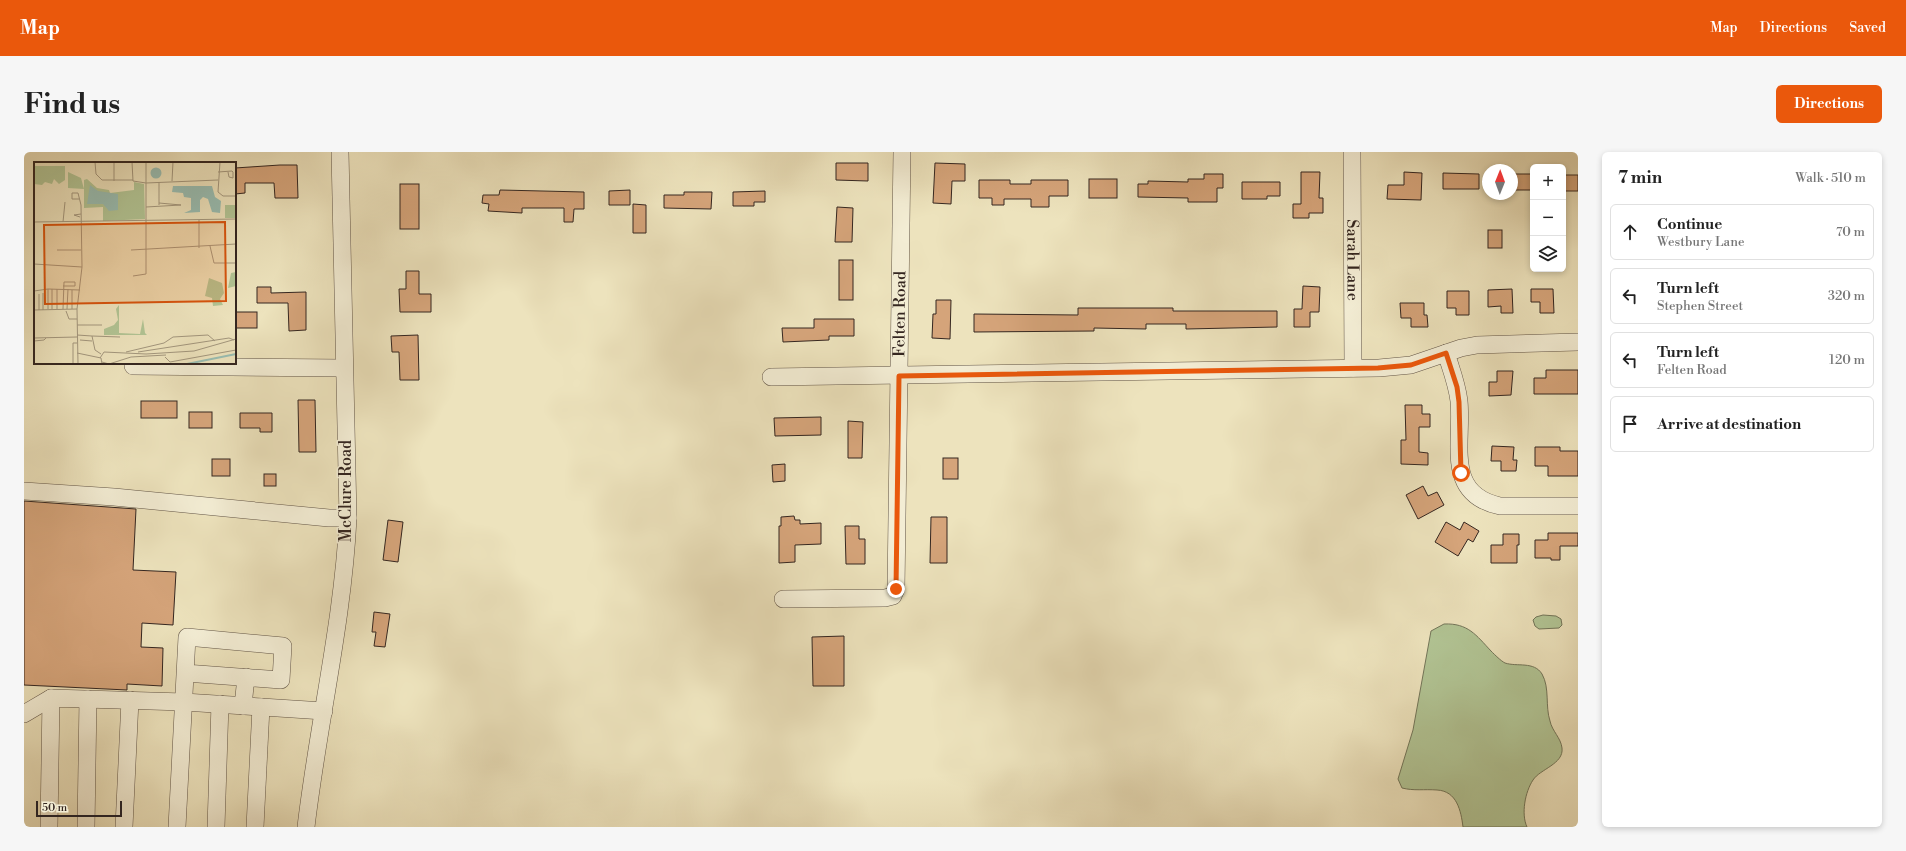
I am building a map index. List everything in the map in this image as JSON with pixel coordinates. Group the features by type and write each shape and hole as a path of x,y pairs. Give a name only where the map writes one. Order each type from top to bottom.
{"street":[{"name":"McClure Road","path":"306,827 344,584 348,518 343,368 340,152"},
{"name":"Felten Road","path":"783,600 885,598 893,596 896,589 902,152"},
{"name":"Sarah Lane","path":"1352,152 1353,368"},
{"path":"771,377 1353,368 1411,365 1446,353 1477,345 1578,342"},
{"path":"1446,353 1458,395 1461,473 1470,492 1489,504 1500,506 1578,506"},
{"path":"133,366 343,368"},
{"path":"24,492 114,497 330,518 348,518"},
{"path":"177,827 184,702 185,673 187,637 283,646 281,680 185,673"},
{"path":"243,706 246,677"},
{"path":"24,714 51,698 184,702 324,711"},
{"path":"49,827 51,698"},
{"path":"86,827 88,699"},
{"path":"124,827 130,700"},
{"path":"216,827 220,704"},
{"path":"255,827 262,707"}],"green space":[{"path":"1543,615 1556,616 1561,619 1562,625 1559,628 1539,629 1535,626 1533,620 1536,617"},
{"path":"1444,624 1452,624 1471,631 1503,662 1535,667 1542,674 1546,685 1551,725 1560,741 1562,754 1556,762 1536,776 1530,785 1524,810 1527,827 1463,827 1457,803 1449,794 1444,791 1437,790 1415,790 1402,788 1398,779 1413,730 1431,631"}],"building":[{"path":"836,163 868,163 868,181 836,180"},
{"path":"935,163 965,164 965,181 952,181 951,204 933,203"},
{"path":"297,165 298,198 275,198 274,183 245,183 245,193 236,194 236,168"},
{"path":"1301,172 1320,172 1319,198 1323,198 1323,213 1309,213 1309,218 1293,218 1293,204 1301,204"},
{"path":"1404,172 1422,173 1421,200 1387,199 1388,185 1404,185"},
{"path":"1443,173 1479,174 1479,189 1443,189"},
{"path":"1204,174 1223,174 1223,188 1217,188 1217,202 1188,202 1188,198 1138,197 1138,184 1148,184 1148,181 1188,182 1188,179 1204,179"},
{"path":"1518,174 1530,174 1530,190 1518,190"},
{"path":"1566,175 1578,175 1578,191 1566,191"},
{"path":"1089,179 1117,179 1117,198 1089,198"},
{"path":"979,180 1010,180 1010,184 1031,184 1031,180 1068,180 1068,196 1049,196 1049,207 1031,207 1031,199 1004,199 1004,205 992,205 992,198 979,198"},
{"path":"1242,182 1280,182 1280,196 1267,196 1267,199 1242,199"},
{"path":"400,184 419,184 419,229 400,229"},
{"path":"500,190 584,192 584,209 574,209 573,222 564,222 564,208 522,208 522,213 488,211 489,204 482,203 483,195 499,195"},
{"path":"630,190 630,205 609,205 609,191"},
{"path":"765,191 765,202 754,202 754,206 733,206 733,192"},
{"path":"684,192 712,192 711,209 664,208 664,195 684,195"},
{"path":"633,204 646,205 646,233 633,233"},
{"path":"837,207 853,208 852,242 835,242"},
{"path":"1488,230 1502,230 1502,248 1488,248"},
{"path":"839,260 853,260 853,300 839,300"},
{"path":"406,271 419,271 419,294 431,294 431,312 400,312 399,289 406,289"},
{"path":"1303,286 1320,287 1319,312 1310,312 1310,327 1294,327 1294,309 1302,309"},
{"path":"257,287 271,287 271,293 306,292 306,330 289,331 288,303 257,303"},
{"path":"1512,289 1513,313 1501,313 1501,306 1488,307 1488,290"},
{"path":"1531,289 1553,289 1554,313 1540,313 1540,302 1531,302"},
{"path":"1447,291 1469,291 1469,315 1456,315 1456,308 1447,308"},
{"path":"936,300 951,300 950,339 932,338 933,314 936,314"},
{"path":"1400,303 1424,303 1424,315 1427,315 1428,327 1411,327 1411,318 1401,318"},
{"path":"1078,308 1173,308 1173,311 1277,311 1277,327 1186,329 1186,324 1146,324 1146,329 1094,328 1094,331 974,332 974,314 1078,315"},
{"path":"236,312 257,312 257,328 236,328"},
{"path":"814,319 854,319 854,336 829,336 829,340 783,342 782,328 814,328"},
{"path":"418,335 419,380 400,380 399,352 392,352 391,336"},
{"path":"1546,370 1578,370 1578,394 1534,394 1534,378 1546,378"},
{"path":"1497,371 1513,371 1511,395 1489,396 1489,382 1497,382"},
{"path":"298,400 315,400 316,452 299,452"},
{"path":"141,401 177,401 177,418 141,418"},
{"path":"1405,405 1422,405 1422,414 1430,414 1430,427 1419,427 1419,452 1428,453 1428,465 1401,464 1401,440 1406,440"},
{"path":"189,412 212,412 212,428 189,428"},
{"path":"240,413 272,413 272,432 260,432 260,428 240,428"},
{"path":"821,417 821,435 775,436 774,418"},
{"path":"848,421 863,422 862,458 848,458"},
{"path":"1492,446 1514,447 1513,460 1517,460 1516,471 1501,471 1501,461 1491,461"},
{"path":"1535,447 1560,447 1560,451 1578,451 1578,476 1548,476 1548,466 1535,466"},
{"path":"943,458 958,458 958,479 943,479"},
{"path":"212,459 230,459 230,476 212,476"},
{"path":"785,464 785,481 773,482 772,465"},
{"path":"264,474 276,474 276,486 264,486"},
{"path":"1423,486 1428,496 1437,492 1444,505 1418,519 1406,495"},
{"path":"24,501 136,509 133,570 176,572 173,625 142,623 141,647 163,648 162,686 127,684 127,690 24,685"},
{"path":"794,516 795,520 800,520 800,524 821,523 821,544 795,545 795,562 779,563 779,526 781,526 781,517"},
{"path":"931,517 947,517 947,563 930,563"},
{"path":"388,520 403,522 398,562 383,560"},
{"path":"1446,522 1460,530 1464,522 1479,531 1473,542 1468,539 1458,556 1435,542"},
{"path":"845,526 859,526 859,539 865,539 865,564 846,564"},
{"path":"1548,533 1578,533 1578,546 1560,546 1560,560 1551,560 1551,558 1535,558 1535,540 1548,540"},
{"path":"1503,534 1519,534 1519,545 1517,545 1517,563 1491,563 1491,545 1503,545"},
{"path":"374,612 390,614 385,647 374,646 376,632 372,632"},
{"path":"844,636 844,686 813,686 812,637"}],"route":[{"path":"896,589 899,376 1378,368 1411,365 1446,353 1457,387 1459,402 1461,473"}]}
